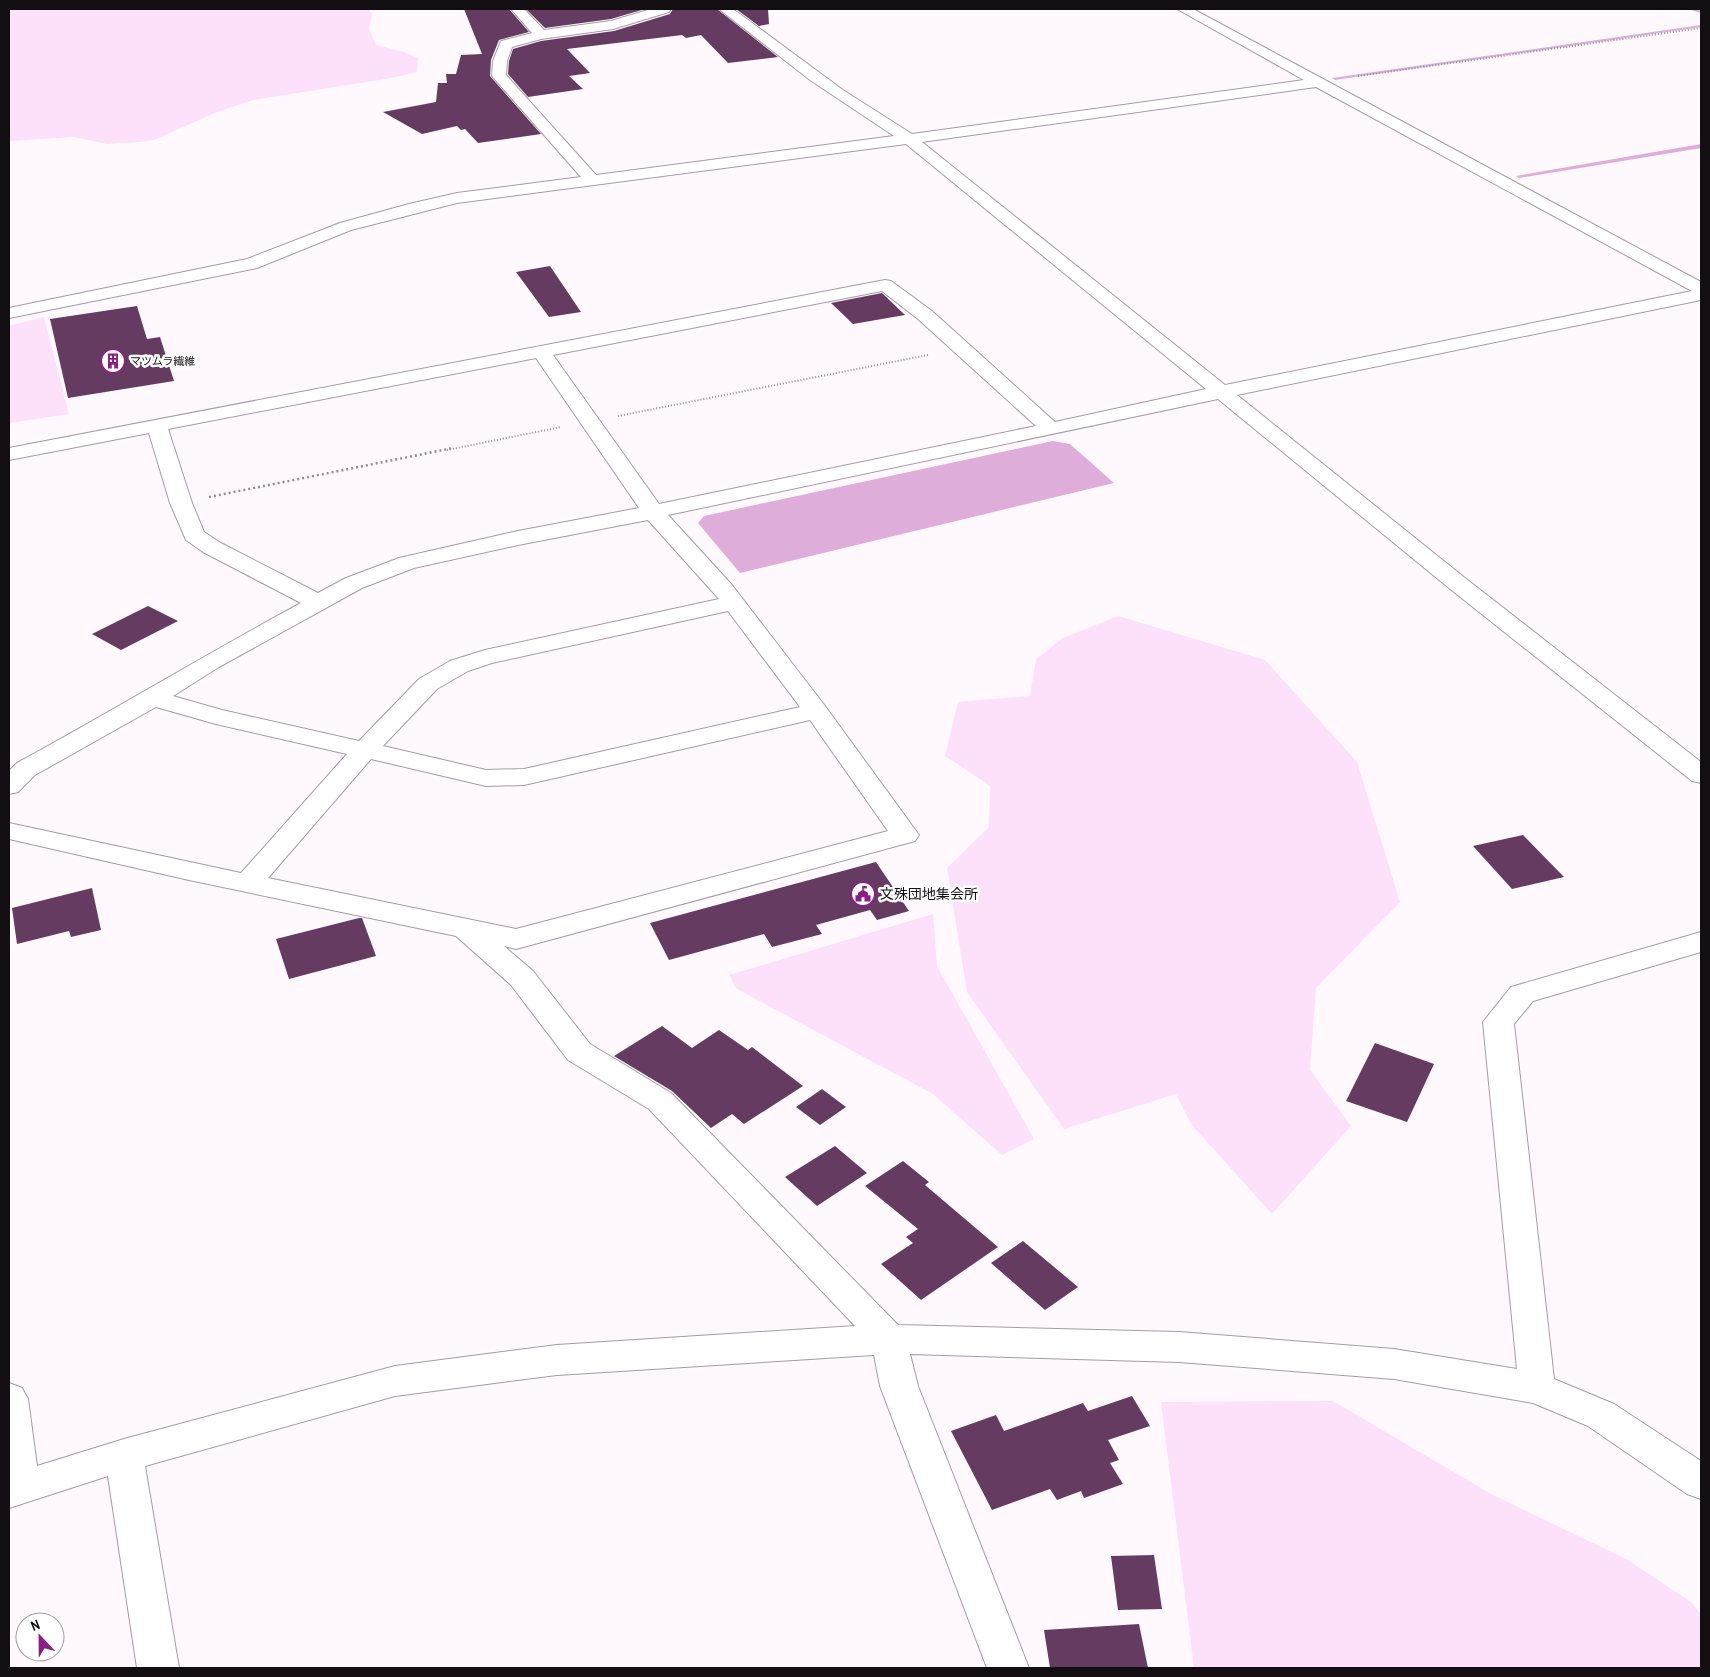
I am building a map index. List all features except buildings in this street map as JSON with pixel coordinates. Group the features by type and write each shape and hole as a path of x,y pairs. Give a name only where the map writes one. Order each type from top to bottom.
{"street":[{"path":"517,9 541,35"},
{"path":"593,181 499,76 500,62 506,44 541,35 607,27 664,9"},
{"path":"725,9 809,73 874,118 909,139 1457,583 1701,775"},
{"path":"1184,9 1701,289"},
{"path":"9,313 251,264 273,258 331,232 386,215 457,198 909,139 1318,82"},
{"path":"9,454 885,285 925,314 1051,429"},
{"path":"9,786 26,770 153,698 210,662 354,583 407,563 518,538 654,512 1221,392 1701,295"},
{"path":"9,831 248,883 463,926 516,939 905,835 816,711 724,590 654,512 541,351"},
{"path":"157,426 181,503 194,535 211,547 318,603"},
{"path":"248,883 365,750 428,684 459,666 485,657 734,603"},
{"path":"153,698 216,716 486,778 524,777 816,711"},
{"path":"463,926 522,978 579,1052 660,1102 889,1339 899,1386 1008,1668"},
{"path":"1537,1388 1498,1022 1522,994 1701,942"},
{"path":"9,1399 14,1489 124,1455 395,1381 557,1360 889,1339 1179,1347 1394,1364 1537,1388 1601,1415 1701,1482"},
{"path":"124,1455 158,1668"}],"path":[{"path":"1318,82 1701,28"}],"shaded area":[{"path":"9,9 368,9 372,14 369,29 376,45 404,52 418,58 417,72 392,78 253,100 217,112 154,140 107,144 74,137 9,141"},
{"path":"44,317 69,414 9,423 9,326"},
{"path":"1053,441 1070,444 1114,483 740,573 698,523 704,516"},
{"path":"1118,616 1265,660 1357,762 1400,902 1316,988 1310,1070 1351,1126 1272,1214 1191,1124 1176,1094 1064,1129 967,992 947,868 989,827 990,786 945,756 958,702 1030,696 1036,659 1063,638"},
{"path":"933,914 937,966 1034,1139 1002,1155 933,1094 737,989 729,975"},
{"path":"1333,1401 1491,1494 1626,1559 1691,1602 1701,1615 1701,1668 1194,1668 1161,1402"}],"waterway":[{"path":"1693,9 1701,12"},
{"path":"1335,78 1701,26"},
{"path":"1519,176 1701,146"}],"place":[{"name":"マツムラ繊維","path":"113,361"},
{"name":"文殊団地集会所","path":"863,894"}]}
